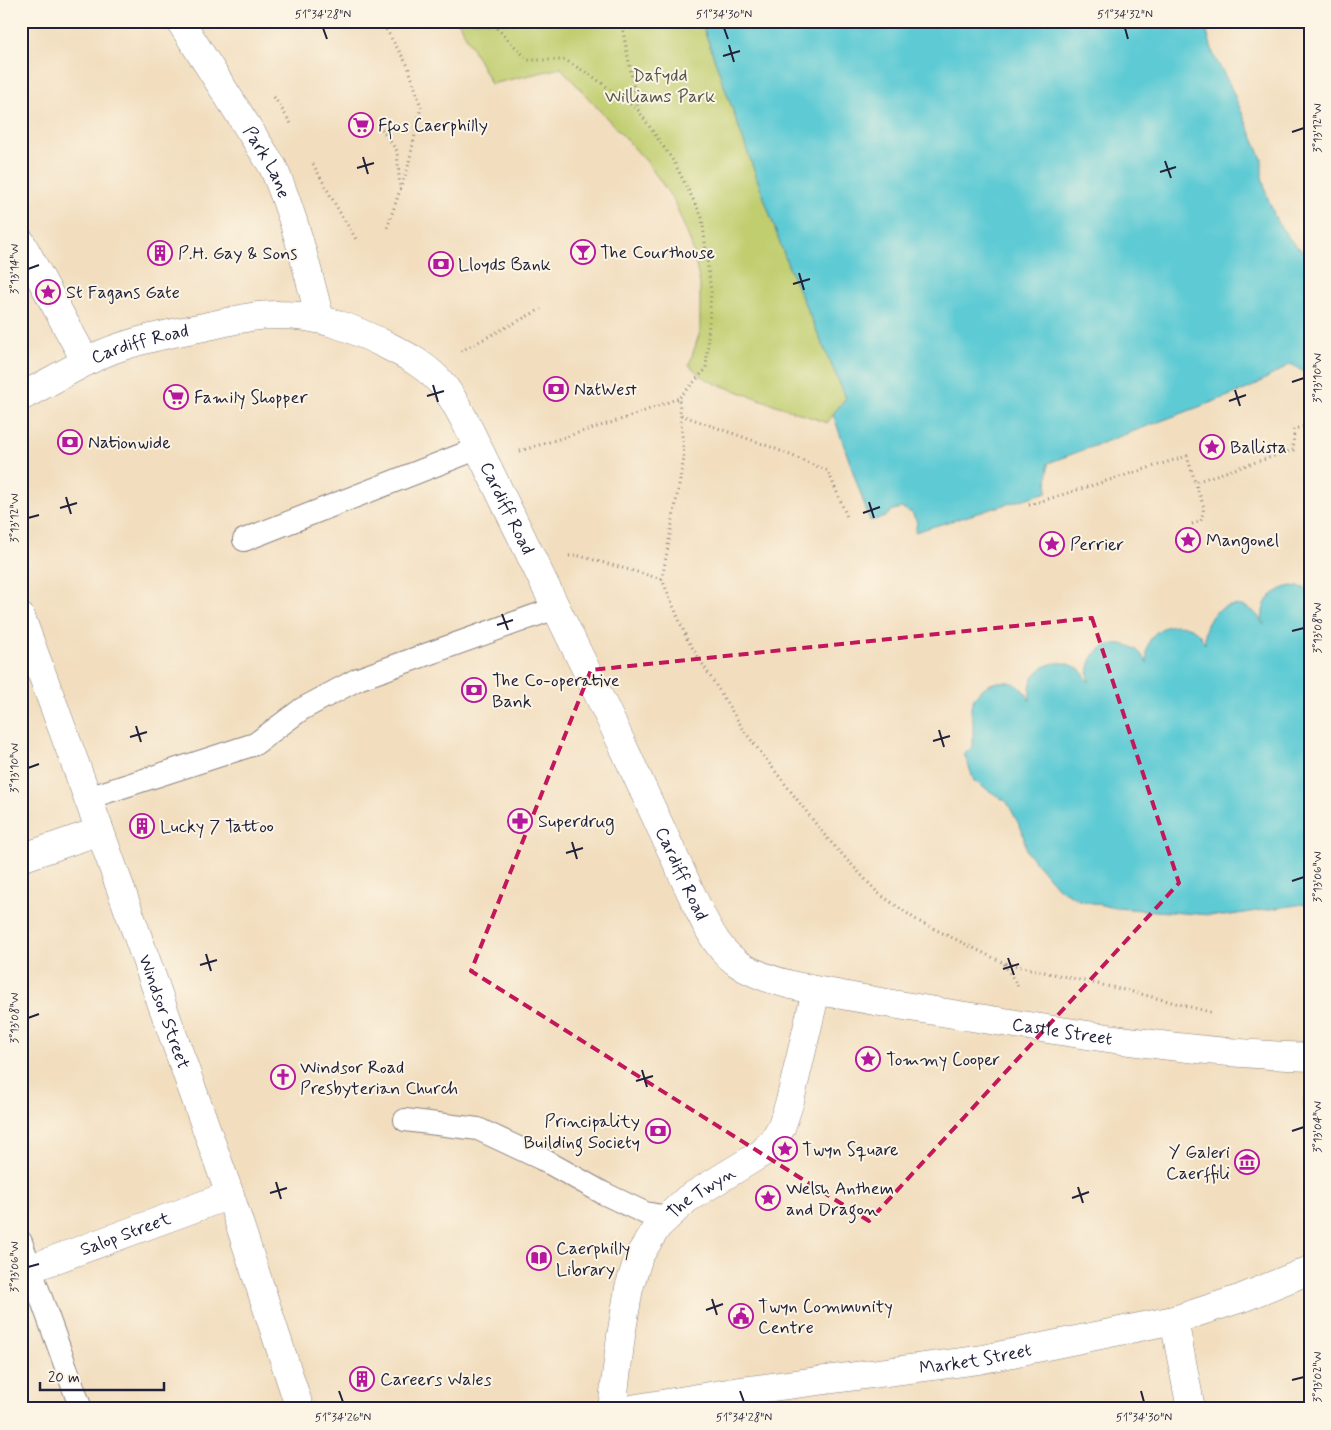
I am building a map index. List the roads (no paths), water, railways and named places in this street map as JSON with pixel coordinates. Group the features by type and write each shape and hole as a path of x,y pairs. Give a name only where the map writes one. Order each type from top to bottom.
{"main road":[{"name":"Park Lane","path":"180,21 273,167 283,188 320,319"},
{"path":"21,242 86,362"},
{"name":"Cardiff Road","path":"21,397 86,362 120,347 179,331 278,315 320,319 341,325 409,356 427,369 442,384 455,403 482,455 615,729 697,906 720,948 744,967 762,976 788,985 816,991"},
{"name":"Windsor Street","path":"21,618 88,798 230,1195 300,1409"},
{"path":"21,858 100,832"},
{"name":"Castle Street","path":"816,991 1173,1047 1244,1054 1310,1057"},
{"name":"The Twyn","path":"612,1409 629,1288 639,1256 657,1226 687,1199 762,1153 772,1142 780,1128 790,1101 816,991"},
{"name":"Salop Street","path":"26,1270 230,1195"},
{"name":"Market Street","path":"631,1409 734,1392 978,1360 1174,1320 1242,1298 1310,1270"},
{"path":"1174,1320 1191,1409"}],"lane":[{"path":"244,540 482,455"},
{"path":"88,798 255,744 302,710 358,679 556,608"},
{"path":"405,1120 478,1129 542,1159 603,1193 645,1213 667,1217"},
{"path":"21,1242 26,1270 81,1409"}],"water":[{"path":"701,21 1204,21 1214,56 1229,83 1262,159 1262,177 1277,222 1293,243 1310,257 1310,376 1291,364 1250,388 1048,463 1047,492 915,532 917,522 912,513 902,508 893,510 885,517 870,521 833,414 846,398 789,268"},
{"path":"1291,586 1304,588 1310,592 1310,903 1224,916 1115,908 1079,900 1058,888 1027,852 1022,830 1007,802 974,781 964,753 973,747 971,709 973,700 978,693 984,687 992,684 1009,682 1017,685 1024,691 1030,701 1030,686 1037,672 1049,664 1056,663 1070,664 1077,668 1089,682 1088,673 1092,659 1101,648 1114,644 1135,648 1147,663 1147,649 1154,634 1173,625 1180,625 1194,630 1205,644 1207,624 1218,610 1225,607 1238,606 1252,610 1264,625 1264,607 1269,598 1276,592"}],"place":[{"name":"Ffos Caerphilly","path":"361,125"},
{"name":"The Courthouse","path":"583,252"},
{"name":"P.H. Gay & Sons","path":"160,253"},
{"name":"Lloyds Bank","path":"441,264"},
{"name":"St Fagans Gate","path":"48,292"},
{"name":"NatWest","path":"556,389"},
{"name":"Family Shopper","path":"176,397"},
{"name":"Nationwide","path":"70,442"},
{"name":"Ballista","path":"1212,447"},
{"name":"Mangonel","path":"1188,540"},
{"name":"Perrier","path":"1052,544"},
{"name":"The Co-operative Bank","path":"474,690"},
{"name":"Superdrug","path":"520,821"},
{"name":"Lucky 7 Tattoo","path":"142,826"},
{"name":"Tommy Cooper","path":"868,1059"},
{"name":"Windsor Road Presbyterian Church","path":"283,1077"},
{"name":"Principality Building Society","path":"658,1131"},
{"name":"Twyn Square","path":"785,1149"},
{"name":"Y Galeri Caerffili","path":"1247,1162"},
{"name":"Welsh Anthem and Dragon","path":"768,1198"},
{"name":"Caerphilly Library","path":"539,1258"},
{"name":"Twyn Community Centre","path":"741,1316"},
{"name":"Careers Wales","path":"362,1379"}],"park label":[{"name":"Dafydd Williams Park","path":"660,85"}]}
